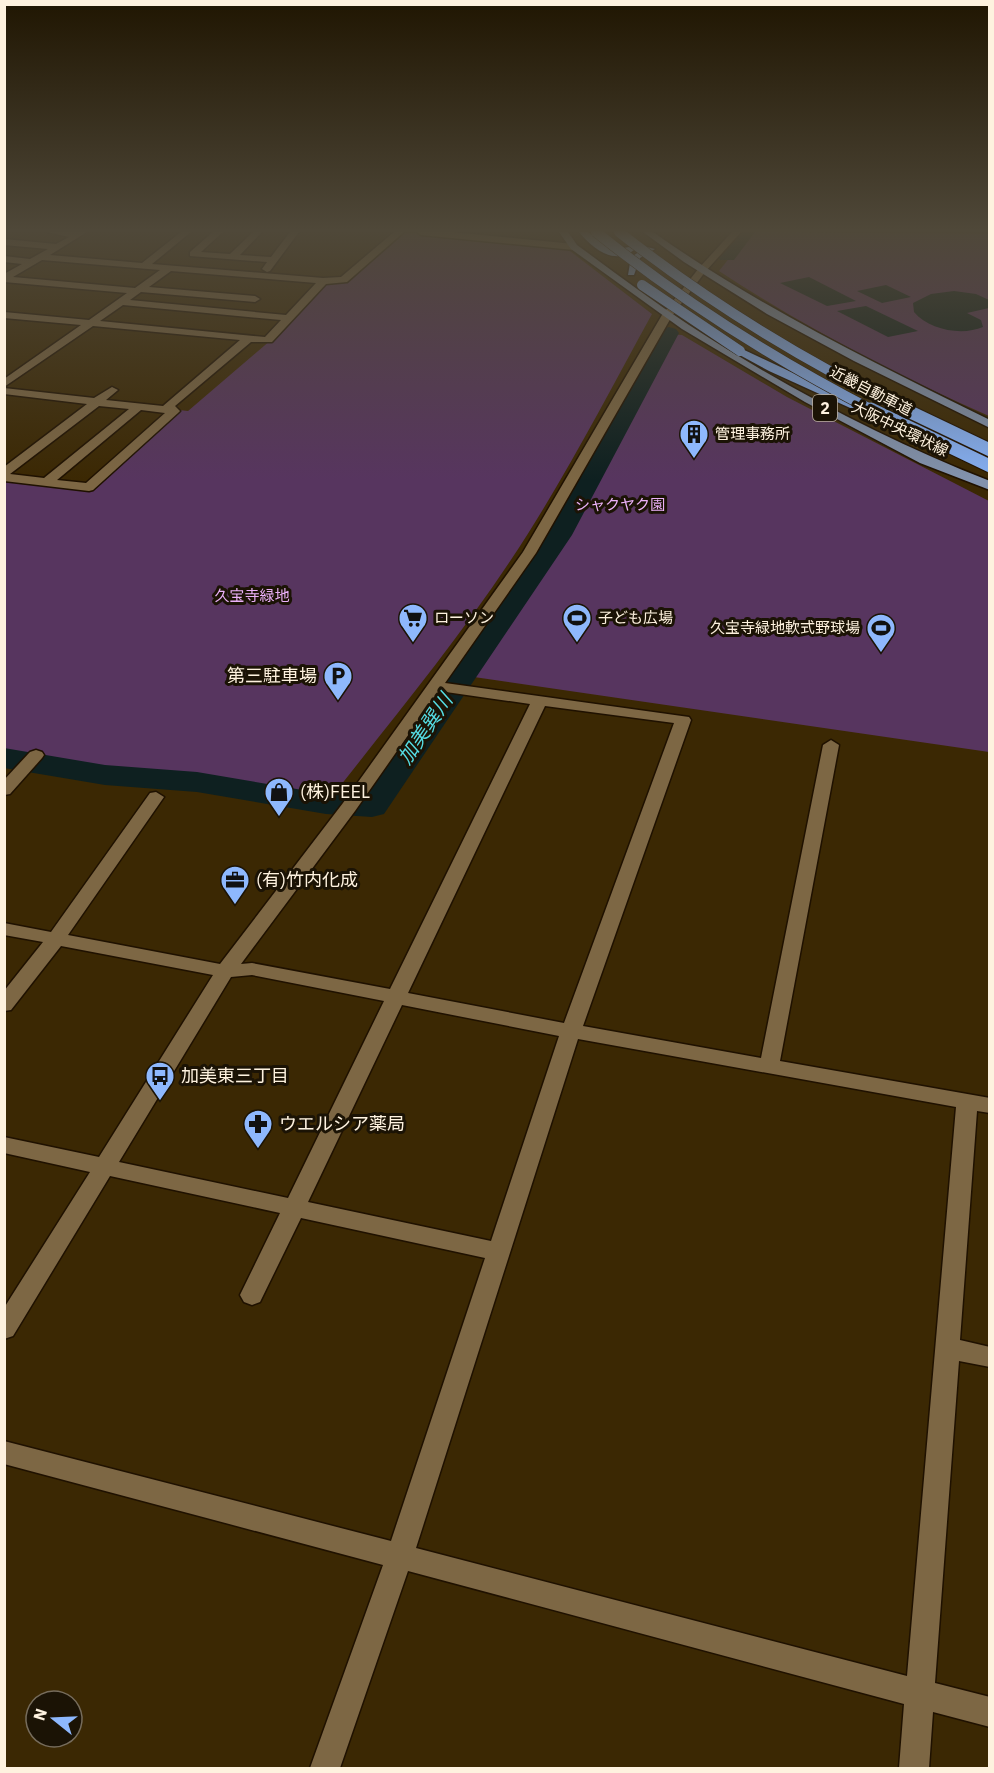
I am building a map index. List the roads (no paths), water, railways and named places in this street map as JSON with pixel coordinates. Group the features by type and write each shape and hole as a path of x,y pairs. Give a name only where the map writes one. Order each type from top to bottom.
{"highway":[{"path":"685,315 748,355 819,390 939,443"},
{"name":"近畿自動車道","path":"707,315 819,382 939,443 990,466"},
{"name":"近畿自動車道","path":"733,315 851,382 990,450"}],"main road":[{"name":"大阪中央環状線","path":"667,315 809,400 924,460 990,488"},
{"path":"778,315 816,337 990,425"}],"street":[{"path":"4,315 247,340 268,340 293,315"},
{"path":"4,384 101,315"},
{"path":"110,315 277,331"},
{"path":"195,323 205,315"},
{"path":"257,315 290,318"},
{"path":"4,1329 225,971 349,807 529,553 576,476 667,315"},
{"path":"4,326 19,317"},
{"path":"174,411 168,406 247,340"},
{"path":"4,475 112,390"},
{"path":"4,391 174,411"},
{"path":"47,482 138,407"},
{"path":"4,475 89,487 174,411"},
{"path":"325,1768 400,1555 571,1031 683,720 435,686"},
{"path":"252,1295 398,997 540,699"},
{"path":"769,1067 831,745"},
{"path":"4,789 36,755"},
{"path":"4,1005 56,939 156,797"},
{"path":"4,928 225,971 252,969 571,1031 979,1104 948,1348 914,1768"},
{"path":"4,1145 499,1252"},
{"path":"948,1348 990,1357"},
{"path":"4,1452 990,1712"}],"waterway":[{"name":"加美巽川","path":"4,758 105,775 197,782 326,804 372,807 559,535 669,333"}],"place":[{"name":"管理事務所","path":"694,460"},
{"name":"ローソン","path":"413,644"},
{"name":"子ども広場","path":"577,644"},
{"name":"久宝寺緑地軟式野球場","path":"881,654"},
{"name":"第三駐車場","path":"338,702"},
{"name":"(株)FEEL","path":"279,818"},
{"name":"(有)竹内化成","path":"235,906"},
{"name":"加美東三丁目","path":"160,1102"},
{"name":"ウエルシア薬局","path":"258,1150"}],"park label":[{"name":"シャクヤク園","path":"620,505"},
{"name":"久宝寺緑地","path":"252,596"}]}
